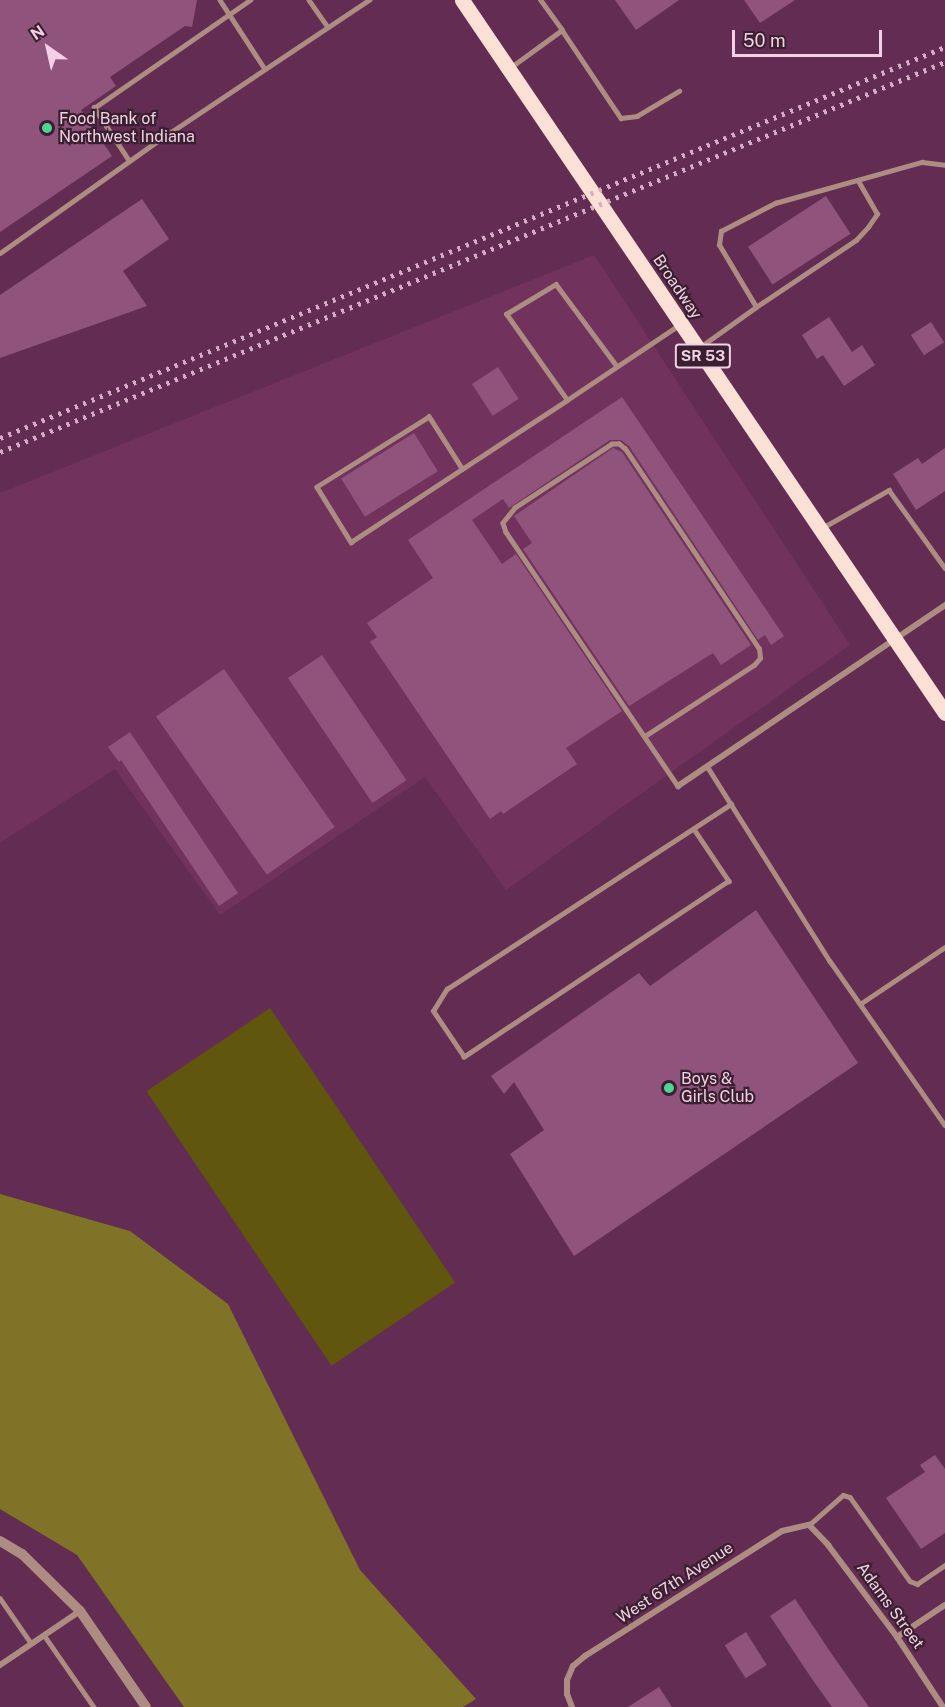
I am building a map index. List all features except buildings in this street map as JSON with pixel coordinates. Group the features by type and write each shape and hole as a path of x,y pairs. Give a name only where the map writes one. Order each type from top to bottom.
{"main road":[{"name":"Broadway","path":"462,0 945,712"}],"street":[{"path":"678,786 945,605"},
{"name":"Adams Street","path":"809,1525 828,1545 897,1637 943,1707"},
{"name":"West 67th Avenue","path":"572,1707 567,1694 567,1680 573,1666 782,1531 809,1525"},
{"path":"0,1541 22,1554 80,1611 146,1707"},
{"path":"897,1637 945,1605"},
{"path":"0,1665 80,1611"}],"lane":[{"path":"220,0 265,69"},
{"path":"129,161 94,108 250,0"},
{"path":"309,0 328,27"},
{"path":"0,253 129,161 369,0"},
{"path":"540,0 621,118 637,116 679,91"},
{"path":"509,69 562,30"},
{"path":"756,307 719,245 721,231 775,203 922,162 945,165"},
{"path":"698,349 856,240 877,214 858,181"},
{"path":"567,400 506,314 556,284 617,366"},
{"path":"462,469 429,417 317,487 351,542 567,400 681,324"},
{"path":"645,736 754,665 760,658 759,649 625,449 619,444 612,444 515,508 503,523 506,532 678,786"},
{"path":"820,529 889,490 945,568"},
{"path":"708,766 860,1004 945,1125"},
{"path":"694,829 729,881 464,1057 433,1011 447,989 731,804"},
{"path":"860,1004 945,947"},
{"path":"809,1525 843,1495 850,1497 910,1581 917,1584 945,1565"},
{"path":"0,1598 31,1644"},
{"path":"44,1635 94,1707"}],"shaded area":[{"path":"594,255 850,645 506,890 425,777 220,915 115,769 0,843 0,493"},
{"path":"270,1008 455,1282 332,1366 146,1091"},
{"path":"0,1194 130,1231 228,1304 360,1570 476,1699 463,1707 184,1707 77,1555 0,1509"}],"railway":[{"path":"0,438 945,47"},
{"path":"0,452 945,62"}],"place":[{"name":"Food Bank of Northwest Indiana","path":"47,128"},
{"name":"Boys & Girls Club","path":"669,1088"}]}
